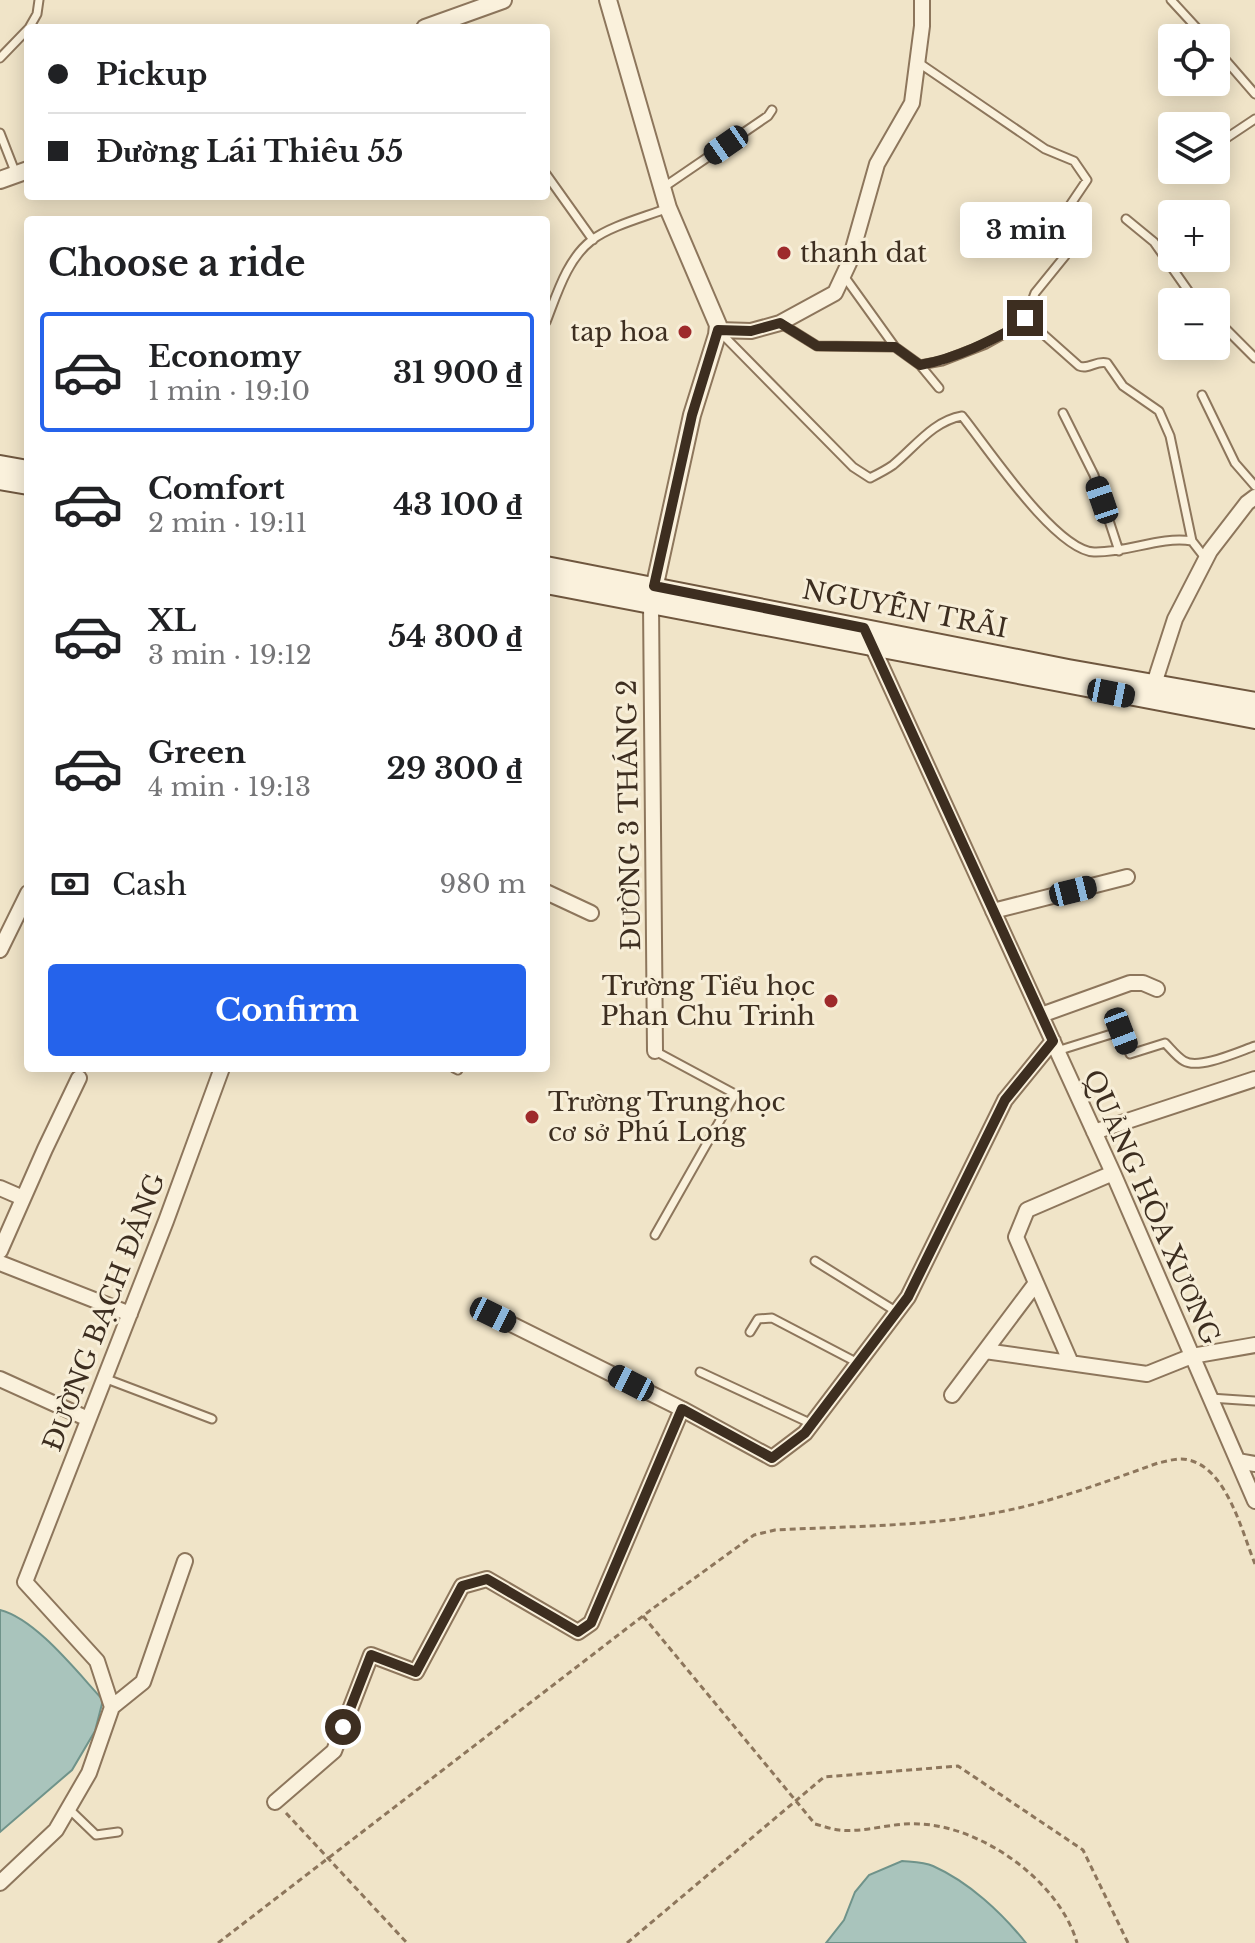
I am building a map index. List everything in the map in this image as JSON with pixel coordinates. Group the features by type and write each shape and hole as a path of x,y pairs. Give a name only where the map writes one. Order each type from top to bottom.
{"main road":[{"path":"0,465 24,469"},
{"path":"0,480 24,484"},
{"name":"NGUYỄN TRÃI","path":"550,567 872,647 1255,719"},
{"name":"NGUYỄN TRÃI","path":"550,584 653,595 864,628 1255,702"}],"street":[{"path":"436,24 503,0"},
{"path":"608,0 668,208 715,316 718,333 751,331 780,323 835,293 844,276 877,164 912,103 922,26 922,0"},
{"path":"0,180 22,172"},
{"name":"ĐƯỜNG 3 THÁNG 2","path":"655,1051 653,595 692,415 718,333"},
{"path":"1154,684 1175,619 1206,559 1254,497"},
{"name":"QUẢNG HÒA XƯƠNG","path":"864,628 1113,1173 1255,1501"},
{"path":"993,911 1127,877"},
{"path":"550,894 591,913"},
{"path":"0,950 24,901"},
{"path":"1041,1015 1130,983 1143,983 1157,989"},
{"path":"493,1315 682,1409 772,1458 805,1433 908,1297 1005,1100 1055,1046"},
{"name":"ĐƯỜNG BẠCH ĐẰNG","path":"110,1714 97,1661 25,1582 221,1072"},
{"path":"0,1251 79,1078"},
{"path":"1094,1132 1255,1079"},
{"path":"1071,1363 1016,1237 1027,1210 1113,1173"},
{"path":"0,1188 23,1198"},
{"path":"0,1263 130,1314"},
{"path":"952,1395 1036,1283"},
{"path":"985,1351 1147,1374 1192,1356 1255,1345"},
{"path":"0,1379 88,1419"},
{"path":"275,1802 334,1751 371,1655 416,1672 462,1586 487,1579 578,1632 591,1623 682,1409"},
{"path":"1238,1461 1255,1464"},
{"path":"0,1883 56,1830 94,1761 110,1714 143,1682 185,1561"}],"lane":[{"path":"31,24 37,14 39,0"},
{"path":"1171,0 1193,24"},
{"path":"0,58 24,33"},
{"path":"917,62 1045,149 1074,161 1087,180 1060,220 1053,244"},
{"path":"1230,65 1255,94"},
{"path":"662,188 768,116 772,110"},
{"path":"1230,136 1255,119"},
{"path":"0,133 22,172"},
{"path":"550,180 593,240"},
{"path":"550,313 569,268 593,240 668,208"},
{"path":"1126,219 1154,242 1188,288"},
{"path":"920,365 942,361 986,344 1024,323 1035,293 1065,256 1045,235 1021,237"},
{"path":"844,276 895,347 920,365 939,388"},
{"path":"1025,318 1079,366 1088,367 1100,361 1107,363 1123,386 1159,411 1170,436 1192,541 1206,559"},
{"path":"780,323 817,346 895,347"},
{"path":"718,333 853,467 870,478 891,467 922,438 950,418 962,416 1041,517 1089,552 1119,551 1179,539 1192,541"},
{"path":"1230,333 1255,358"},
{"path":"1202,395 1254,497"},
{"path":"1063,413 1094,475 1119,551"},
{"path":"1055,1046 1121,1031 1130,1054 1165,1043 1186,1063 1195,1064 1227,1057 1255,1046"},
{"name":"ĐƯỜNG 3 THÁNG 2","path":"655,1051 735,1094 655,1235"},
{"path":"815,1261 897,1312"},
{"path":"750,1332 758,1319 772,1318 858,1363"},
{"path":"700,1372 812,1424"},
{"path":"104,1378 212,1419"},
{"path":"1210,1398 1255,1401"},
{"path":"68,1808 96,1835 118,1832"}],"path":[{"path":"218,1943 643,1616 754,1535 775,1530 940,1522 996,1513 1048,1500 1176,1459 1189,1459 1202,1465 1221,1483 1255,1564"},
{"path":"643,1616 815,1824 840,1830 918,1824 957,1829 990,1844 1027,1870 1072,1924 1077,1943"},
{"path":"627,1943 824,1777 958,1766 1083,1850 1128,1943"},
{"path":"275,1802 407,1943"}],"water":[{"path":"0,1610 14,1615 42,1635 103,1700 95,1731 72,1770 0,1832"},
{"path":"902,1861 929,1865 972,1889 1026,1943 826,1943 844,1920 855,1892 869,1875"}],"place":[{"name":"thanh dat","path":"784,253"},
{"name":"tap hoa","path":"685,332"},
{"name":"Trường Tiểu học Phan Chu Trinh","path":"831,1001"},
{"name":"Trường Trung học cơ sở Phú Long","path":"532,1117"}],"route":[{"path":"343,1727 371,1655 416,1672 462,1586 487,1579 578,1632 591,1623 682,1409 772,1458 805,1433 908,1297 1005,1100 1053,1041 864,628 654,586 692,415 718,330 751,331 780,323 817,346 895,347 920,365 942,361 986,344 1024,323 1025,318"}]}
